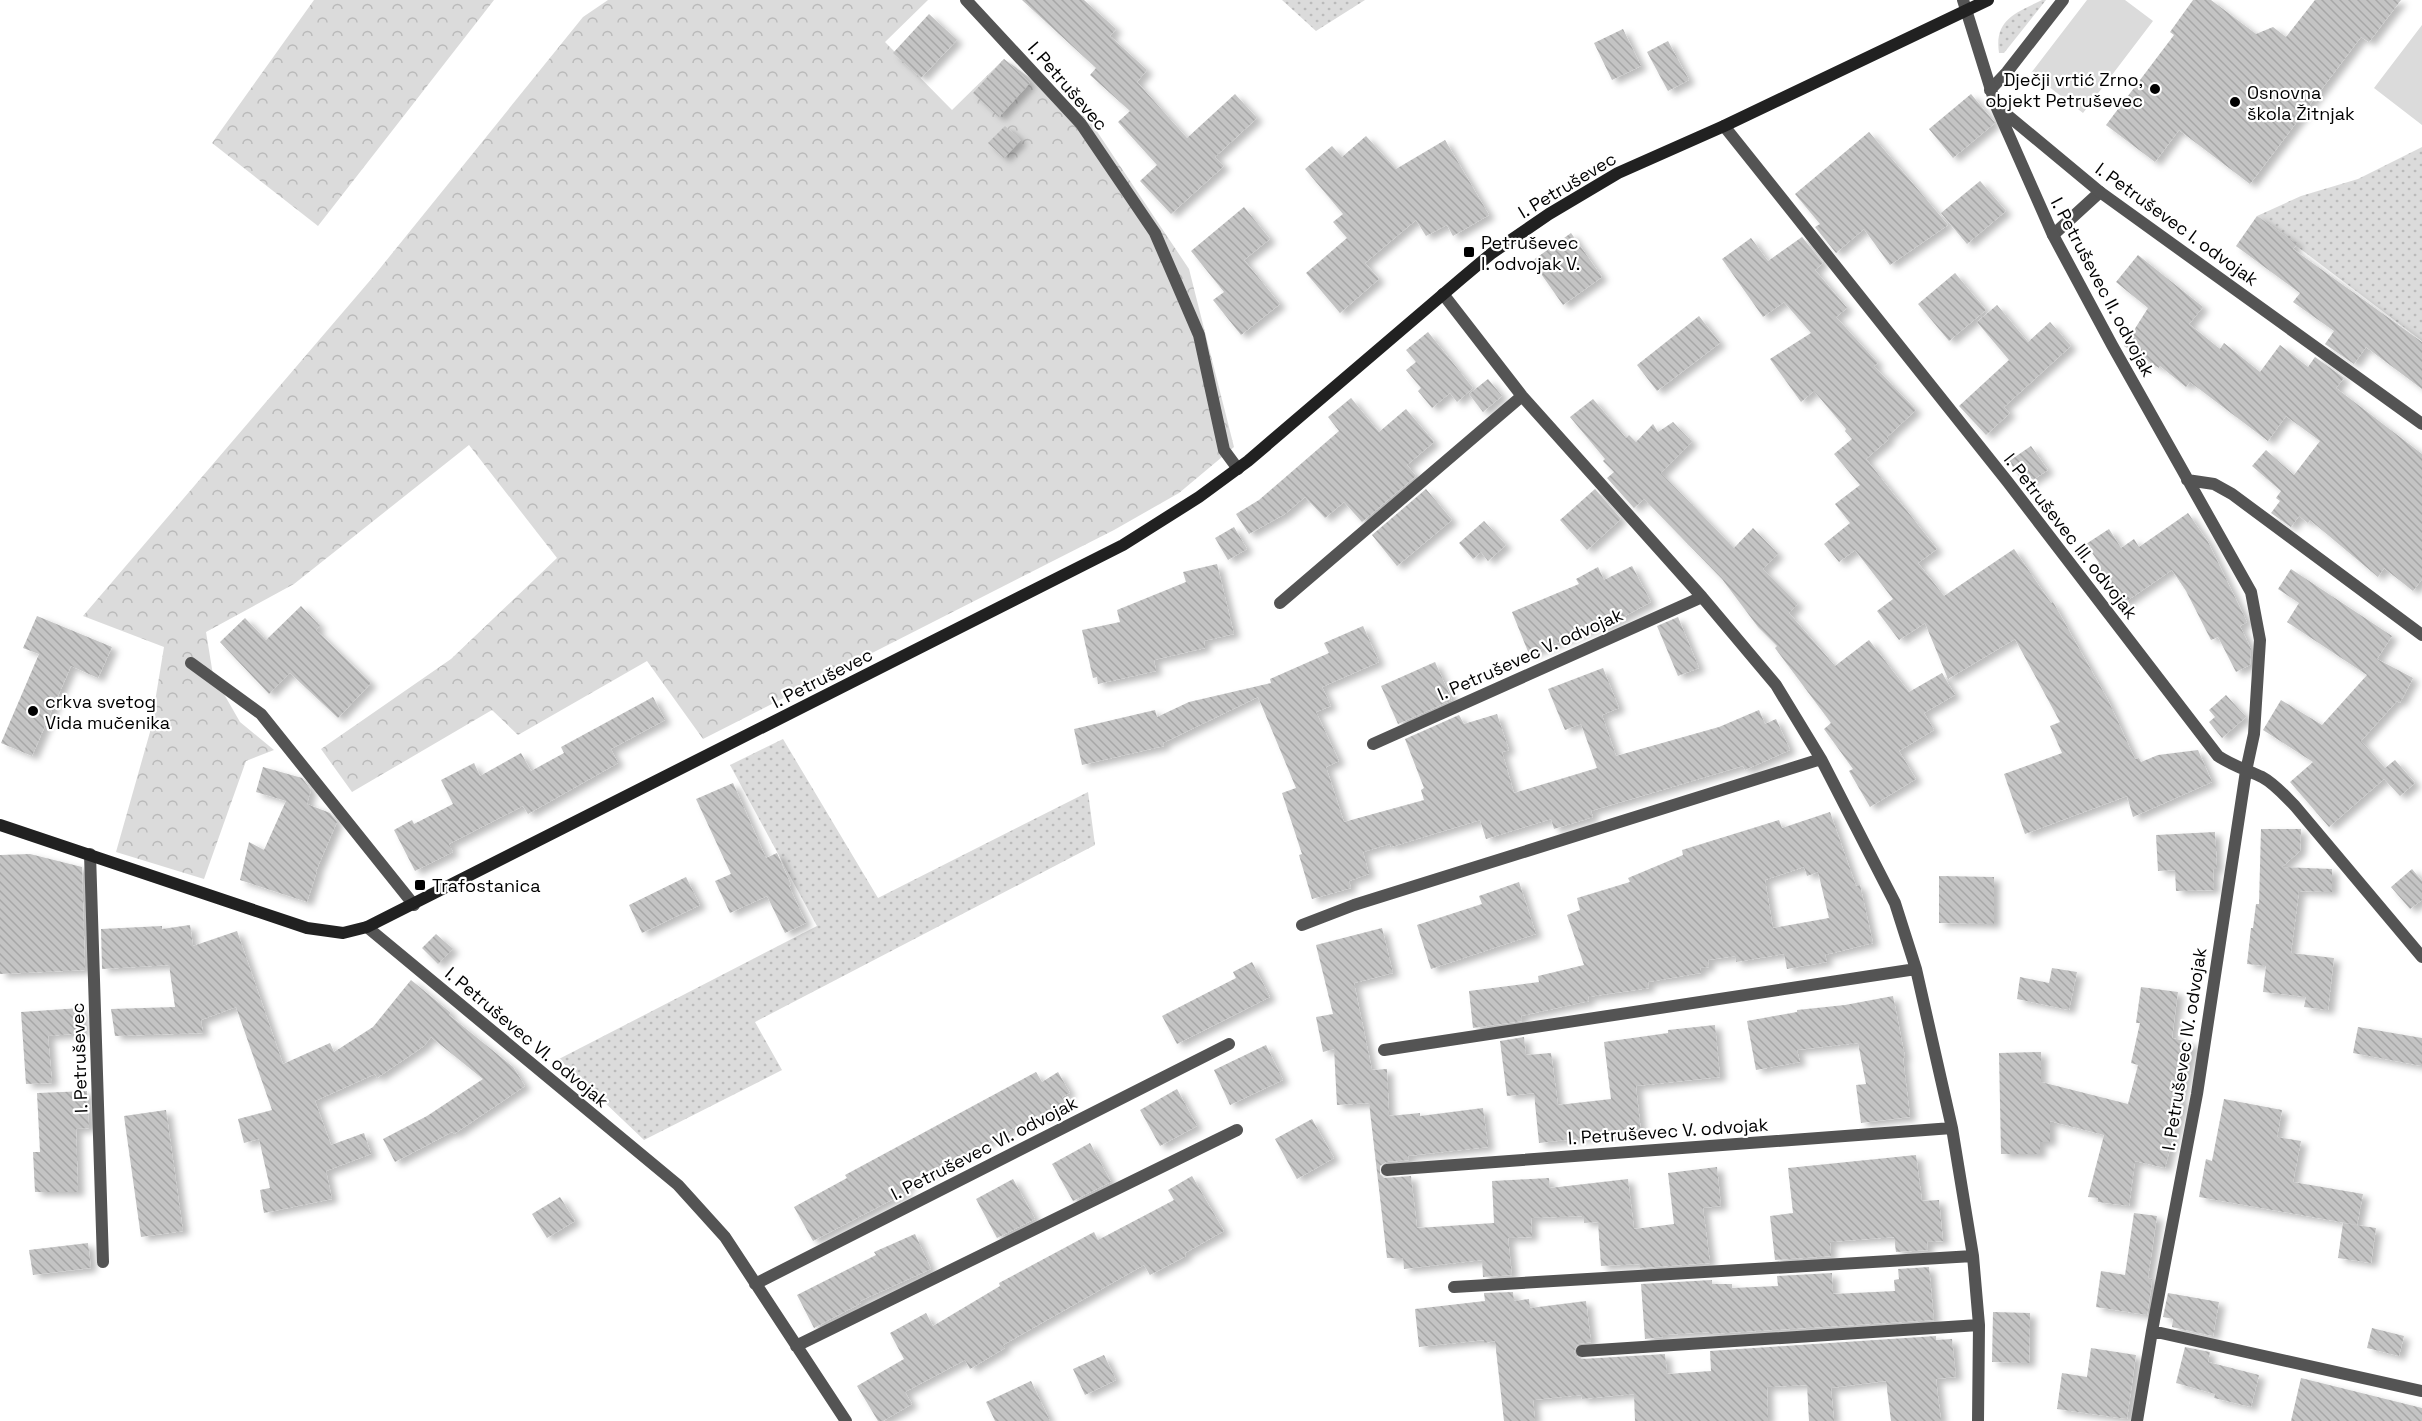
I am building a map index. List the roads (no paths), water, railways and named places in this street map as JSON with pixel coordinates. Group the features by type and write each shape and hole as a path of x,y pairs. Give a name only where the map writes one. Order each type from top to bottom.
{"street":[{"name":"I. Petruševec","path":"966,0 1081,124 1155,233 1199,335 1224,450 1238,469"},
{"name":"I. Petruševec","path":"0,825 307,928 343,933 367,927 1123,545 1199,497 1238,469 1492,253 1549,214 1618,173 1724,126 1964,5 1988,0"},
{"path":"1990,90 2007,72 2063,0"},
{"name":"I. Petruševec I. odvojak","path":"1964,5 1996,106 2100,192 2422,424"},
{"name":"I. Petruševec II. odvojak","path":"1996,106 2053,236 2251,592 2260,640 2254,734 2246,771"},
{"name":"I. Petruševec III. odvojak","path":"1724,126 2007,481 2218,756 2262,777 2277,788 2417,944 2422,957"},
{"path":"2053,236 2100,192"},
{"path":"1443,294 1522,396 1702,597 1776,685 1821,759 1895,903 1916,969 1952,1128 1973,1256 1979,1325 1978,1421"},
{"path":"1280,603 1522,396"},
{"path":"2187,480 2214,484 2232,494 2422,635"},
{"name":"I. Petruševec V. odvojak","path":"1373,744 1702,597"},
{"path":"190,663 261,714 414,905"},
{"path":"1302,925 1354,905 1821,759"},
{"name":"I. Petruševec IV. odvojak","path":"2137,1421 2197,1094 2246,771"},
{"name":"I. Petruševec","path":"90,854 103,1262"},
{"name":"I. Petruševec VI. odvojak","path":"367,927 678,1185 725,1237 846,1421"},
{"path":"1384,1050 1916,969"},
{"name":"I. Petruševec VI. odvojak","path":"755,1284 1229,1044"},
{"name":"I. Petruševec V. odvojak","path":"1387,1170 1952,1128"},
{"path":"796,1346 1237,1130"},
{"path":"1455,1287 1973,1256"},
{"path":"1582,1351 1979,1325"},
{"path":"2152,1331 2421,1391"}],"place":[{"name":"Dječji vrtić Zrno, objekt Petruševec","path":"2155,89"},
{"name":"Osnovna škola Žitnjak","path":"2235,102"},
{"name":"Petruševec I. odvojak V.","path":"1469,252"},
{"name":"crkva svetog Vida mučenika","path":"33,711"},
{"name":"Trafostanica","path":"420,885"}]}
